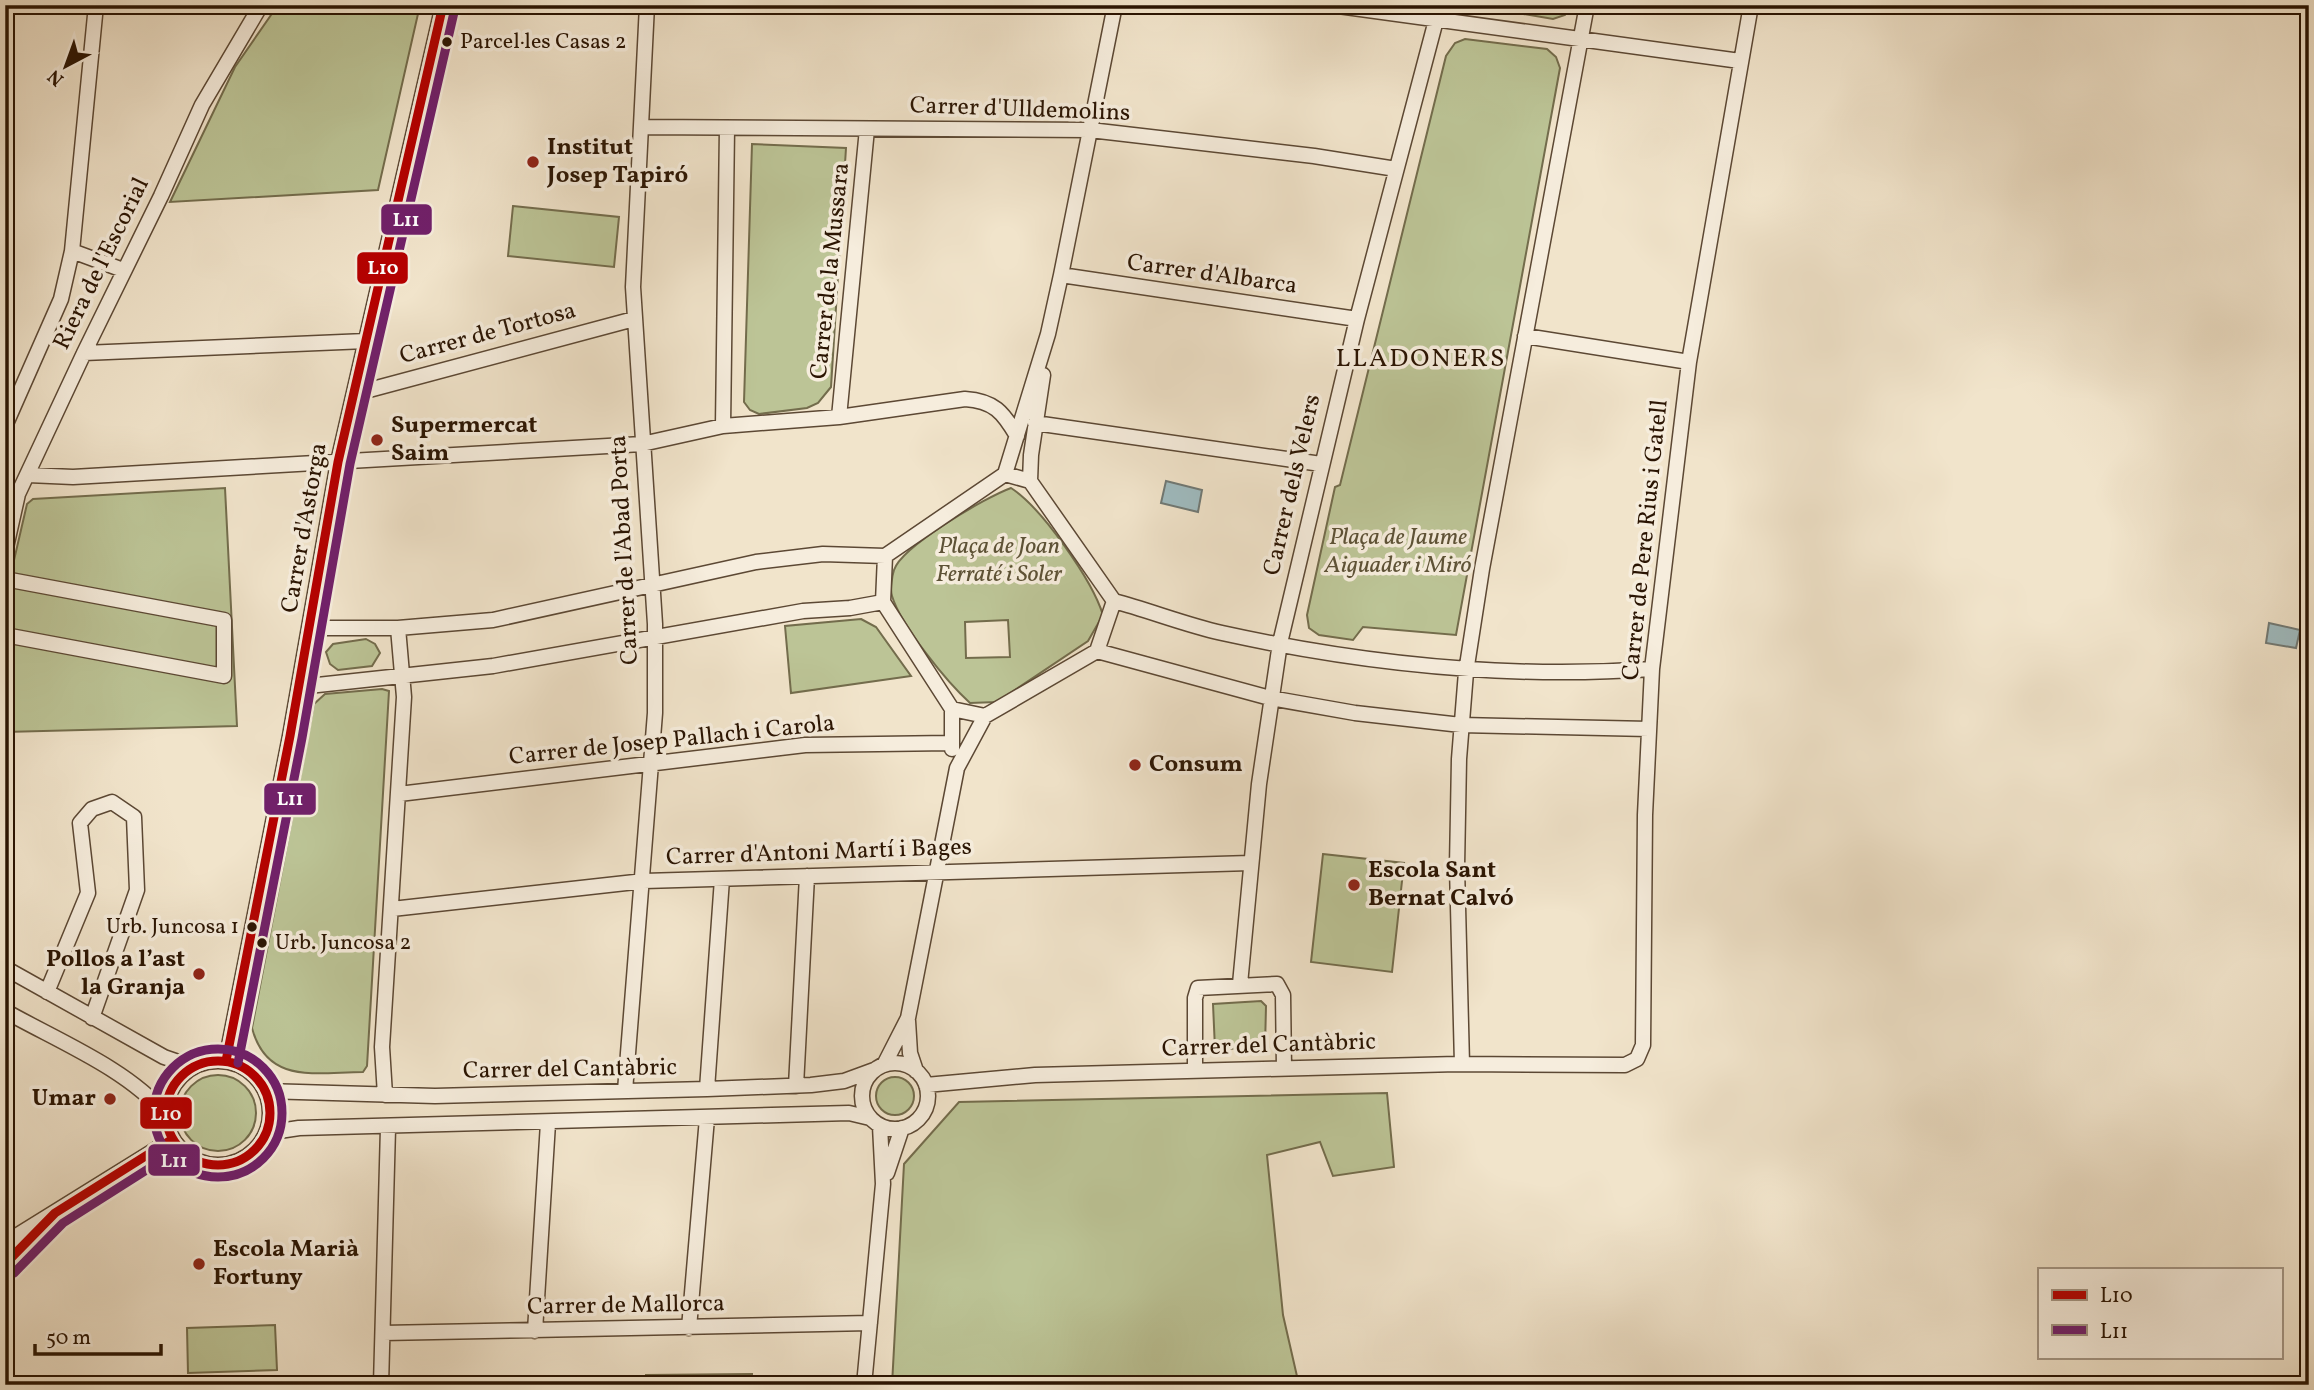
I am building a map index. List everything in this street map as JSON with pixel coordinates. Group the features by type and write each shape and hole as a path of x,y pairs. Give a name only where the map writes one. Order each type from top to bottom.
{"street":[{"path":"5,426 61,299 72,251 96,5"},
{"name":"Riera de l'Escorial","path":"5,552 12,492 28,475 123,270 162,195 202,105 261,5"},
{"name":"Carrer d'Astorga","path":"226,1061 299,687 338,462 443,5"},
{"name":"Carrer de l'Abad Porta","path":"625,1091 652,764 655,637 634,319 647,5"},
{"path":"1030,481 1048,334 1115,5"},
{"path":"1331,5 1438,12 1581,38 1740,61"},
{"path":"1462,1064 1457,867 1461,726 1466,668 1587,5"},
{"name":"Carrer de Pere Rius i Gatell","path":"1614,1064 1637,1059 1643,1045 1652,669 1689,362 1751,5"},
{"name":"Carrer dels Velers","path":"1240,984 1250,863 1270,698 1280,643 1357,319 1438,12"},
{"name":"Carrer d'Ulldemolins","path":"641,128 1090,130 1314,156 1396,169"},
{"path":"723,426 727,128"},
{"name":"Carrer de la Mussara","path":"839,417 867,129"},
{"path":"72,251 123,270"},
{"name":"Carrer d'Albarca","path":"1061,275 1357,319"},
{"name":"Carrer de Tortosa","path":"354,394 634,319"},
{"path":"310,628 398,628 493,620 653,587 756,562 823,554 885,556 1005,474 1048,334"},
{"path":"1525,336 1689,362"},
{"path":"84,353 366,341"},
{"path":"28,475 73,477 642,444 723,426 839,417 965,399 986,400 1004,413 1017,436"},
{"path":"1035,424 1321,464"},
{"path":"41,445 43,456 54,471 73,477"},
{"path":"1005,474 1030,481 1114,601 1222,633 1363,657 1466,668 1574,674 1652,669"},
{"path":"885,556 883,602 952,709 950,743 957,768"},
{"path":"5,579 224,620 224,676 5,635"},
{"path":"883,1184 902,1128 922,1115 927,1100 926,1085 916,1071 910,1053 908,1018 957,768 985,716 1097,651 1114,601"},
{"path":"299,687 493,666 803,611 850,608 883,602"},
{"path":"385,1096 382,1047 392,909 402,677 398,628"},
{"path":"1097,651 1270,698 1461,726 1649,729"},
{"path":"952,709 985,716"},
{"name":"Carrer de Josep Pallach i Carola","path":"398,794 805,745 950,743"},
{"path":"47,992 88,893 80,823 92,809 112,802 134,817 137,890 92,1018"},
{"name":"Carrer d'Antoni Martí i Bages","path":"392,909 644,881 1250,863"},
{"path":"796,1086 807,876"},
{"path":"707,1089 722,879"},
{"path":"5,968 164,1057 193,1067"},
{"path":"1195,1071 1198,988 1240,984 1277,984 1283,995 1284,1068"},
{"path":"5,1011 127,1080 152,1098 165,1114 172,1140 189,1157 205,1163 224,1165 247,1156 266,1133 270,1115 265,1091 246,1069 226,1061 208,1062 193,1067 172,1088 165,1114"},
{"path":"864,1385 883,1184 875,1122 862,1094 865,1081 879,1067 908,1018"},
{"path":"879,1067 899,1063 916,1071"},
{"name":"Carrer del Cantàbric","path":"926,1085 1035,1075 1462,1064 1614,1064"},
{"name":"Carrer del Cantàbric","path":"265,1091 385,1096 796,1086 844,1081 879,1067"},
{"name":"Carrer del Cantàbric","path":"266,1133 299,1128 388,1128 849,1113 875,1122"},
{"path":"689,1328 707,1118"},
{"path":"875,1122 902,1128"},
{"path":"535,1331 548,1123"},
{"path":"381,1385 388,1128"},
{"path":"5,1243 172,1140"},
{"path":"5,1264 55,1213"},
{"name":"Carrer de Mallorca","path":"383,1333 870,1323"}],"green space":[{"path":"278,5 420,5 378,190 170,202 235,67"},
{"path":"1471,5 1571,5 1565,15 1553,19"},
{"name":"Plaça de Jaume Aiguader i Miró","path":"1465,39 1547,49 1556,57 1560,68 1456,635 1363,627 1353,640 1319,635 1309,628 1307,615 1335,487 1340,485 1446,56 1455,43"},
{"path":"752,144 846,148 831,387 818,403 807,408 759,414 750,410 744,402"},
{"path":"513,206 619,217 614,267 508,256"},
{"path":"225,488 237,726 5,732 5,599 27,504 33,499"},
{"name":"Plaça de Joan Ferraté i Soler","path":"1011,488 1037,511 1077,565 1103,615 1088,641 997,702 970,703 949,682 915,638 892,596 892,579 900,560 912,548 946,523","holes":["1008,620 1010,657 966,658 965,622"]},
{"path":"861,619 876,627 911,676 791,693 785,626"},
{"path":"366,639 375,644 380,653 372,666 338,670 330,664 326,652 333,644"},
{"path":"382,689 389,691 367,1066 363,1072 296,1071 281,1067 269,1059 259,1046 252,1028 314,704 325,694"},
{"path":"1323,854 1404,863 1392,972 1311,962"},
{"path":"1261,1001 1266,1006 1265,1048 1215,1049 1213,1004"},
{"path":"218,1075 232,1078 245,1086 253,1099 256,1113 253,1127 245,1140 232,1148 218,1151 204,1148 191,1140 183,1127 180,1113 183,1099 191,1086 204,1078"},
{"path":"895,1077 908,1083 914,1096 908,1109 895,1115 882,1109 876,1096 882,1083"},
{"path":"1387,1093 1394,1167 1333,1176 1320,1142 1267,1155 1283,1315 1299,1385 892,1385 904,1164 959,1102"},
{"path":"275,1325 277,1370 188,1373 187,1328"},
{"path":"752,1374 752,1385 646,1385 646,1375"}],"water":[{"path":"1166,481 1202,490 1198,512 1161,503"},
{"path":"2269,623 2300,630 2296,648 2266,643"}],"transit line":[{"name":"L10","path":"226,1061 290,736 338,462 443,5"},
{"name":"L11","path":"238,1063 302,738 350,464 455,8"},
{"name":"L11","path":"218,1049 243,1054 264,1067 277,1088 282,1113 277,1138 264,1159 243,1172 218,1177 193,1172 172,1159 159,1138 154,1113 159,1088 172,1067 193,1054 218,1049"},
{"name":"L10","path":"218,1061 238,1065 255,1076 266,1093 270,1113 266,1133 255,1150 238,1161 218,1165 198,1161 181,1150 170,1133 166,1113 170,1093 181,1076 198,1065 218,1061"},
{"name":"L10","path":"5,1264 55,1213 171,1140"},
{"name":"L11","path":"14,1273 63,1223 178,1150"}],"place":[{"name":"Parcel·les Casas 2","path":"447,42"},
{"name":"Institut Josep Tapiró","path":"533,162"},
{"name":"Supermercat Saim","path":"377,440"},
{"name":"Consum","path":"1135,765"},
{"name":"Escola Sant Bernat Calvó","path":"1354,885"},
{"name":"Urb. Juncosa 1","path":"252,927"},
{"name":"Urb. Juncosa 2","path":"262,943"},
{"name":"Pollos a l’ast la Granja","path":"199,974"},
{"name":"Umar","path":"110,1099"},
{"name":"Escola Marià Fortuny","path":"199,1264"}],"district":[{"name":"LLADONERS","path":"1421,359"}]}
